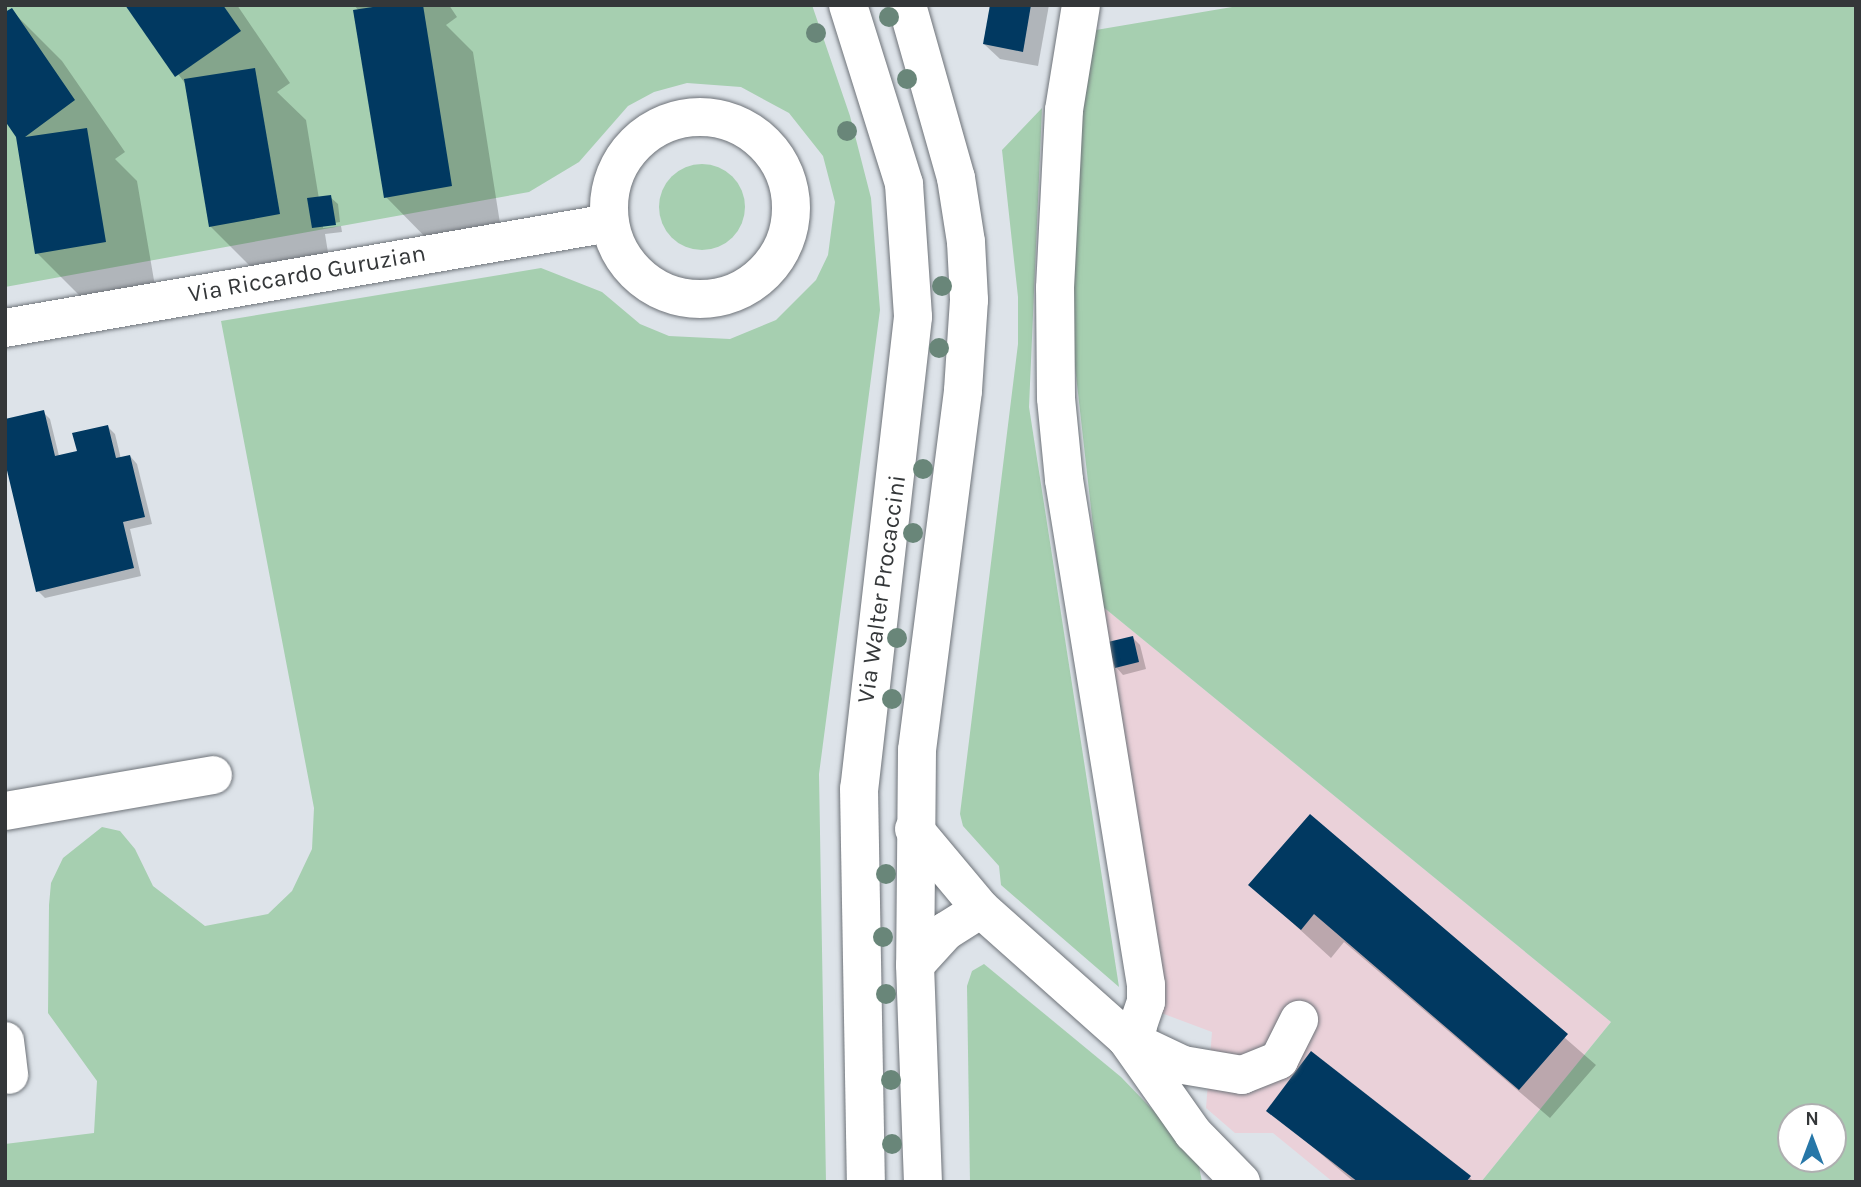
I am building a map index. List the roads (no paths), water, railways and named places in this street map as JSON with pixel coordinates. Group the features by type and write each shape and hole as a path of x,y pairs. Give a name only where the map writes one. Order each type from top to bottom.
{"street":[{"name":"Via Walter Procaccini","path":"848,5 904,184 913,282 911,360 859,789 866,1182"},
{"path":"907,5 956,178 967,242 969,300 963,391 919,722 914,828 915,965 923,1182"},
{"path":"1081,5 1064,110 1055,370 1064,480 1146,985 1144,1013 1126,1038"},
{"path":"693,117 723,119 751,132 773,152 787,179 792,209 787,239 772,265 750,285 722,297 691,299 662,292 637,275 618,251 609,223 609,192 619,164 638,140 664,124 693,117"},
{"name":"Via Riccardo Guruzian","path":"5,328 609,223"},
{"path":"5,811 213,775"},
{"path":"914,828 981,909 1126,1038 1193,1133 1241,1182"},
{"path":"915,965 946,931 981,909"},
{"path":"1126,1038 1183,1065 1242,1075 1279,1060 1299,1020"}]}
